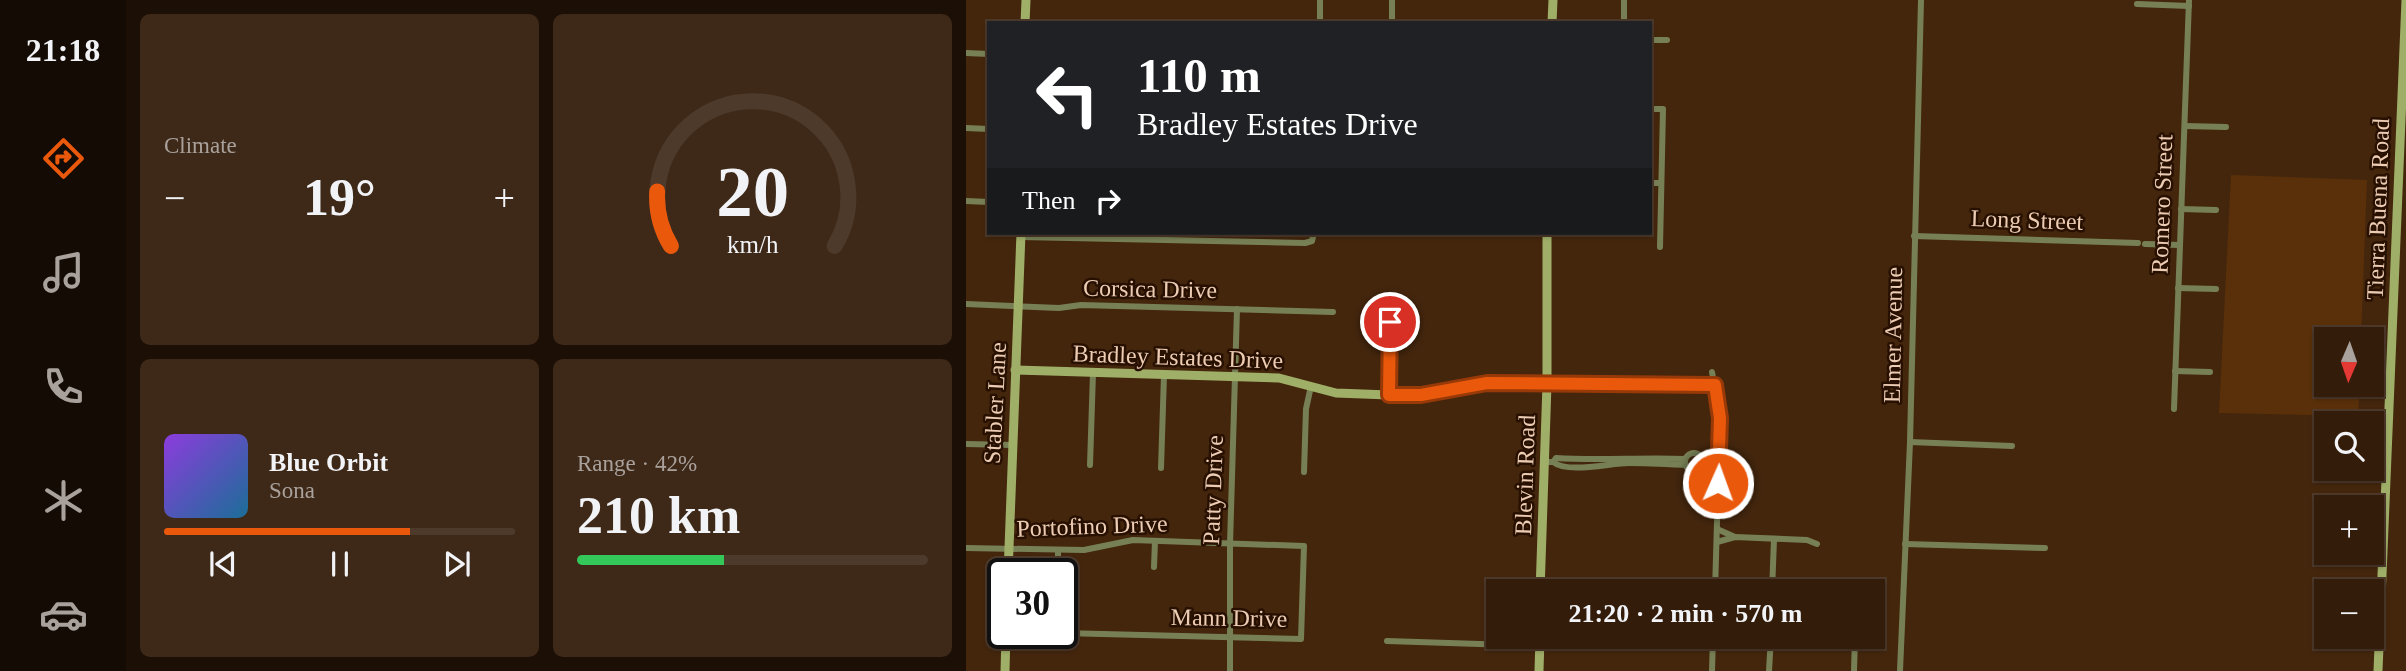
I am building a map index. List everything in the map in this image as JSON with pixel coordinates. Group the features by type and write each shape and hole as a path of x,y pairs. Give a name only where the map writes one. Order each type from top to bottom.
{"street":[{"path":"1025,21 1026,0"},
{"path":"1320,21 1321,0"},
{"path":"1392,0 1392,21"},
{"path":"1552,21 1553,0"},
{"path":"1624,0 1624,21"},
{"name":"Elmer Avenue","path":"1900,671 1910,442 1921,0"},
{"name":"Tierra Buena Road","path":"2378,671 2406,0"},
{"path":"2137,4 2189,3"},
{"name":"Romero Street","path":"2174,409 2189,3"},
{"path":"1652,40 1667,40"},
{"path":"966,53 987,54"},
{"path":"1652,109 1663,109 1660,247"},
{"path":"2185,126 2226,127"},
{"path":"966,128 987,129"},
{"path":"1652,183 1661,183"},
{"path":"966,201 987,202"},
{"path":"2181,209 2216,210"},
{"path":"1021,235 1312,241 1314,235"},
{"name":"Stabler Lane","path":"1009,558 1021,235"},
{"path":"1242,235 1242,241"},
{"name":"Blevin Road","path":"1541,579 1548,462 1547,235"},
{"name":"Long Street","path":"1914,236 2180,245"},
{"path":"2178,288 2216,289"},
{"path":"1389,395 1391,297"},
{"name":"Corsica Drive","path":"966,304 1333,312"},
{"name":"Patty Drive","path":"1230,671 1230,544 1237,309"},
{"name":"Bradley Estates Drive","path":"1016,370 1279,378 1336,393 1389,395 1421,395 1487,383 1715,385"},
{"path":"2175,371 2210,372"},
{"path":"1712,372 1720,418 1716,579"},
{"path":"1090,465 1093,373"},
{"path":"1161,468 1164,375"},
{"path":"1304,472 1306,409 1311,386"},
{"path":"1910,442 2012,446"},
{"path":"966,444 1012,445"},
{"path":"1548,462 1558,466 1636,460 1685,462"},
{"path":"1717,529 1735,537"},
{"path":"1717,542 1735,537 1807,540 1817,544"},
{"path":"1772,579 1774,539"},
{"name":"Portofino Drive","path":"966,548 1084,550 1133,540 1304,546"},
{"path":"1154,567 1155,541"},
{"path":"1905,544 2045,548"},
{"name":"Mann Drive","path":"1078,633 1301,639 1304,546"},
{"path":"1058,550 1058,558"},
{"path":"1387,641 1486,641"},
{"path":"1005,671 1006,649"},
{"path":"1539,649 1539,671"},
{"path":"1712,671 1713,649"},
{"path":"1769,671 1770,649"},
{"path":"1854,671 1855,649"}],"shaded area":[{"path":"2231,175 2367,180 2361,327 2314,327 2314,397 2359,397 2358,411 2314,411 2314,415 2219,413"}],"route":[{"path":"1390,322 1389,395 1435,394 1487,383 1715,385 1720,418 1718,483"}]}
